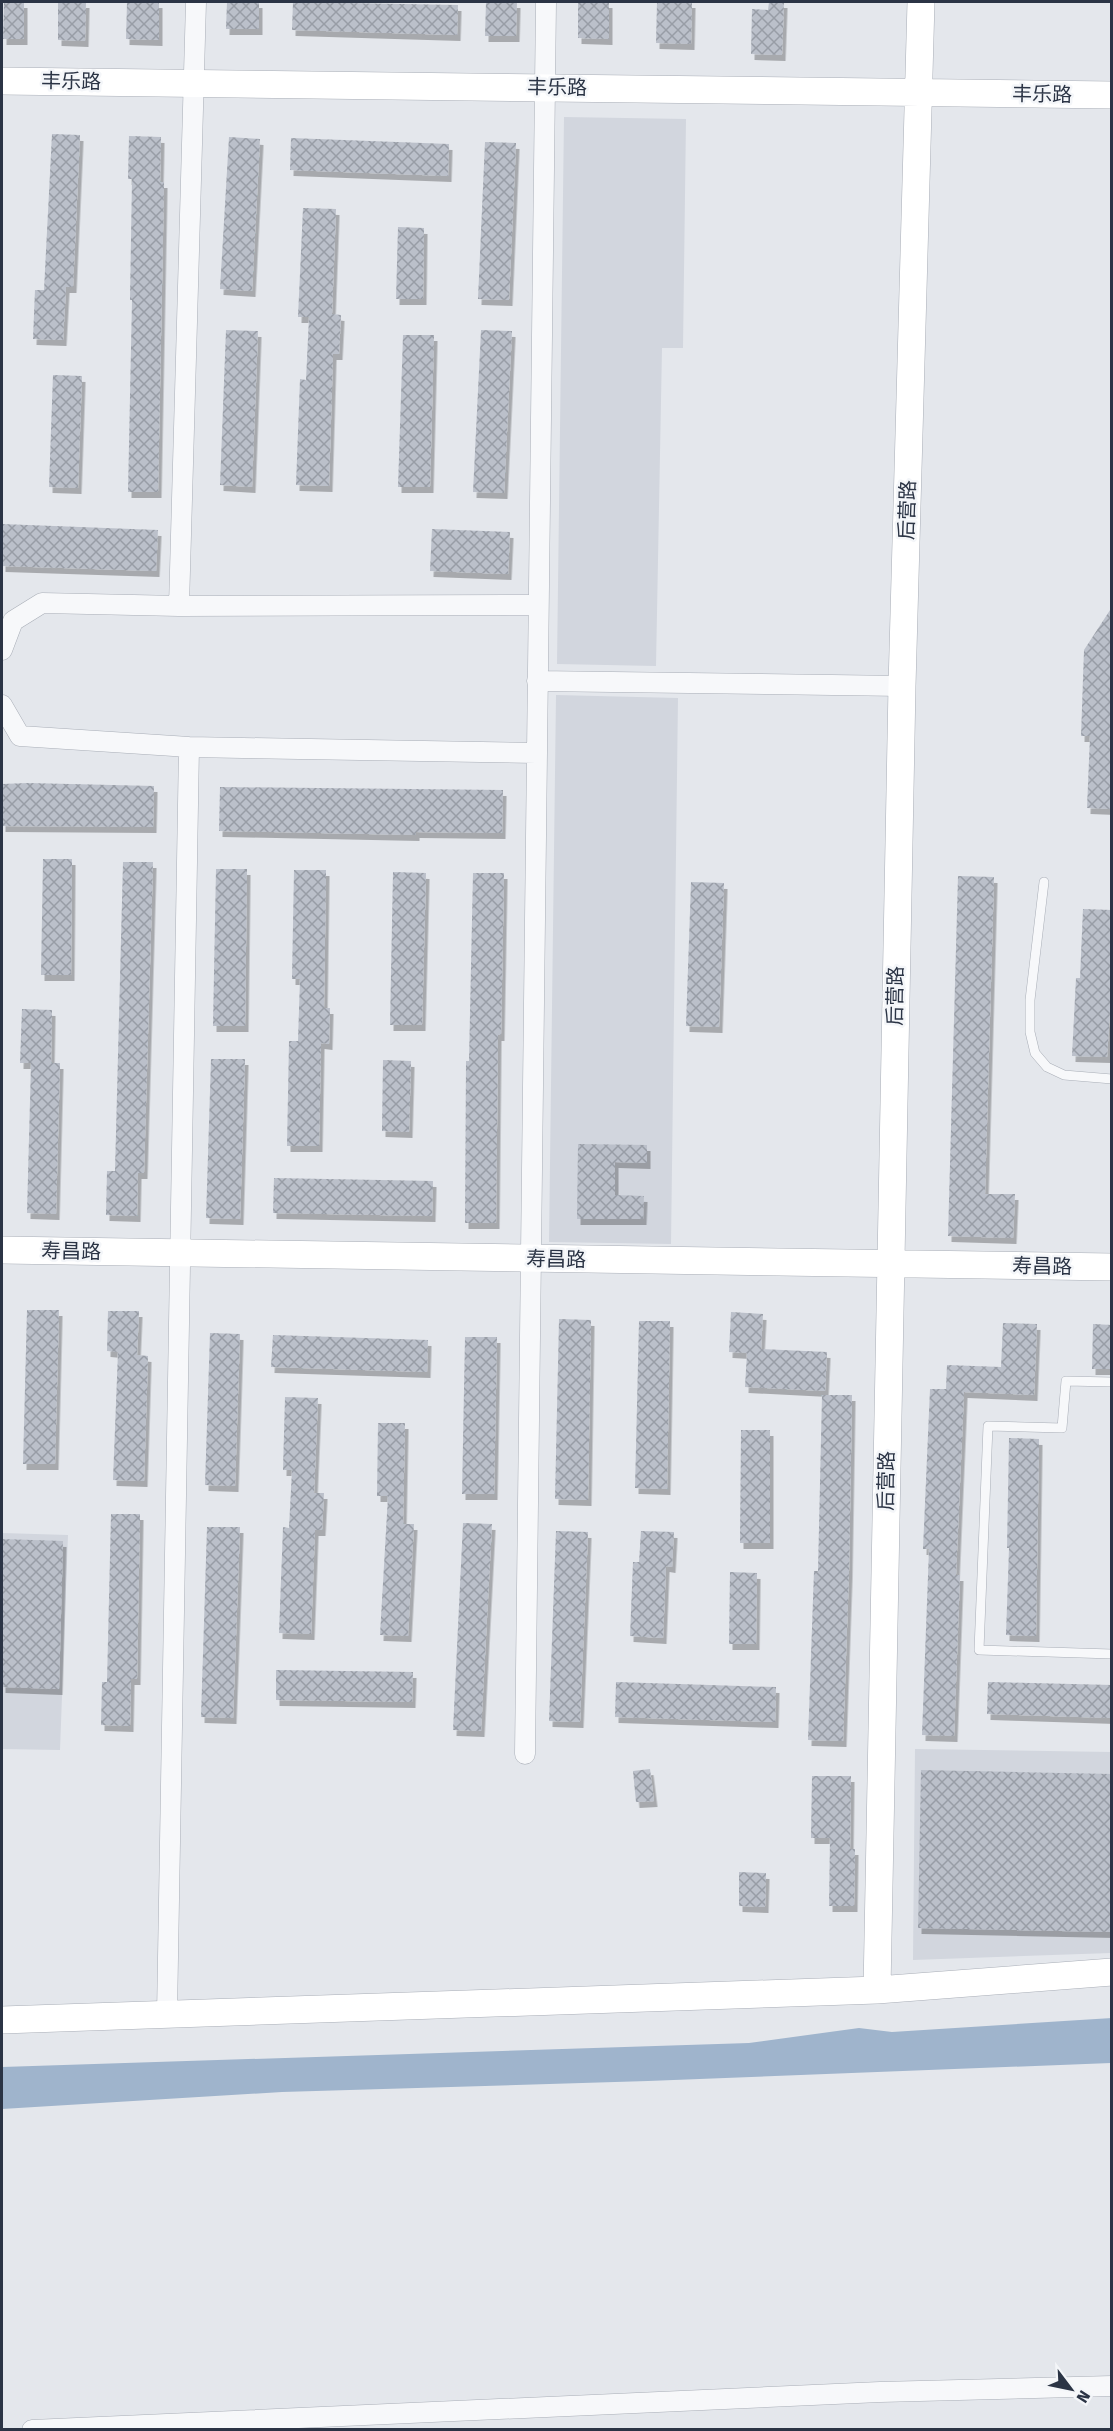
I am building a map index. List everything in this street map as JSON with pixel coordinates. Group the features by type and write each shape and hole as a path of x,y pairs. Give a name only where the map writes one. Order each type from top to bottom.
{"street":[{"path":"178,606 196,2"},
{"path":"525,1754 546,2"},
{"name":"后营路","path":"877,1990 889,1269 921,2"},
{"name":"丰乐路","path":"2,81 194,89 918,99 1112,108"},
{"name":"丰乐路","path":"2,94 194,89"},
{"name":"丰乐路","path":"918,99 1112,95"},
{"path":"2,650 13,621 42,603 178,606 538,605"},
{"path":"537,681 902,686"},
{"path":"2,705 20,736 189,747 536,753"},
{"path":"167,2015 189,747"},
{"name":"寿昌路","path":"2,1250 179,1260"},
{"name":"寿昌路","path":"2,1263 179,1260 889,1269 1112,1267"},
{"name":"寿昌路","path":"889,1269 1112,1279"},
{"path":"2,2020 877,1990 1112,1972"},
{"path":"32,2430 868,2392 1112,2386"}],"lane":[{"path":"1044,882 1030,1000 1030,1032 1035,1053 1047,1067 1064,1075 1112,1079"},
{"path":"1112,1382 1066,1381 1062,1428 988,1426 979,1650 1112,1654"}],"shaded area":[{"path":"564,117 686,119 683,348 662,348 656,666 557,664"},
{"path":"556,695 678,698 671,1244 549,1242"},
{"path":"2,1533 68,1535 60,1750 2,1749"},
{"path":"915,1749 1111,1752 1111,1953 913,1960"}],"water":[{"path":"1112,2018 1111,2063 648,2081 282,2092 2,2109 2,2067 749,2043 859,2028 892,2032"}],"building":[{"path":"4,2 24,2 24,39 3,39"},
{"path":"58,2 86,2 85,41 58,40"},
{"path":"127,2 159,2 159,40 126,39"},
{"path":"227,2 259,2 259,29 226,29"},
{"path":"293,2 458,5 457,35 292,30"},
{"path":"486,2 517,2 516,36 485,36"},
{"path":"578,2 609,2 609,39 578,38"},
{"path":"657,2 692,2 691,44 656,43"},
{"path":"769,2 784,2 782,55 751,54 752,9 768,10"},
{"path":"52,134 80,135 73,287 66,287 63,340 33,339 35,290 44,290"},
{"path":"129,136 161,137 160,182 164,182 158,492 128,492 132,300 130,300 132,179 128,179"},
{"path":"229,137 260,139 252,291 220,289"},
{"path":"291,138 449,144 448,176 290,170"},
{"path":"485,142 516,143 509,300 478,299"},
{"path":"303,208 336,209 332,314 341,315 339,354 333,354 329,486 296,485 300,379 306,380 309,317 298,317"},
{"path":"398,227 424,228 423,299 396,299"},
{"path":"226,330 258,331 252,487 220,485"},
{"path":"481,330 512,331 504,493 473,492"},
{"path":"403,335 434,335 430,487 398,487"},
{"path":"53,375 82,376 78,488 49,487"},
{"path":"2,524 158,530 156,571 2,566"},
{"path":"432,529 510,532 508,574 430,571"},
{"path":"1112,607 1112,809 1087,808 1090,736 1081,736 1084,650"},
{"path":"2,784 154,786 153,827 2,826"},
{"path":"220,787 503,790 502,833 416,832 416,835 219,831"},
{"path":"43,859 72,859 71,975 41,975"},
{"path":"123,862 153,862 144,1173 138,1173 137,1216 106,1215 107,1171 115,1171"},
{"path":"216,869 247,869 245,1026 213,1026"},
{"path":"294,870 326,870 324,1008 330,1008 329,1044 321,1043 319,1146 287,1146 289,1041 298,1041 300,979 292,979"},
{"path":"393,872 426,873 422,1025 390,1025"},
{"path":"473,873 504,873 501,1035 498,1035 496,1223 465,1223 466,1061 469,1061"},
{"path":"958,876 994,877 985,1194 1015,1194 1013,1238 948,1236"},
{"path":"691,882 724,883 719,1027 686,1026"},
{"path":"1083,909 1112,910 1112,981 1107,1057 1072,1056 1076,978 1080,978"},
{"path":"22,1009 52,1010 51,1063 60,1063 56,1214 27,1213 31,1063 20,1063"},
{"path":"211,1059 245,1059 240,1219 206,1218"},
{"path":"383,1060 411,1061 409,1132 382,1131"},
{"path":"578,1144 647,1145 647,1163 615,1162 615,1195 644,1196 643,1219 577,1219"},
{"path":"274,1178 433,1181 432,1216 273,1213"},
{"path":"27,1310 59,1310 55,1464 23,1464"},
{"path":"108,1311 139,1311 137,1355 148,1356 144,1481 113,1480 118,1352 107,1351"},
{"path":"731,1312 763,1314 761,1349 827,1352 825,1391 745,1387 747,1353 729,1352"},
{"path":"559,1319 591,1320 588,1500 555,1499"},
{"path":"639,1321 670,1321 667,1489 635,1488"},
{"path":"1003,1323 1037,1324 1034,1395 964,1392 956,1575 960,1575 954,1736 922,1735 929,1549 923,1549 930,1389 946,1389 947,1365 1001,1367"},
{"path":"1093,1324 1112,1325 1112,1369 1092,1369"},
{"path":"210,1333 240,1334 235,1486 205,1485"},
{"path":"273,1335 428,1340 427,1372 271,1367"},
{"path":"465,1337 497,1337 494,1494 462,1494"},
{"path":"822,1395 852,1395 843,1741 808,1740 814,1571 818,1571"},
{"path":"285,1397 318,1398 314,1493 324,1493 322,1530 315,1530 311,1634 279,1633 283,1527 289,1528 292,1470 283,1470"},
{"path":"378,1423 405,1423 403,1524 414,1524 408,1636 380,1635 388,1496 377,1496"},
{"path":"741,1430 770,1430 770,1543 740,1543"},
{"path":"1009,1438 1039,1439 1036,1636 1006,1635"},
{"path":"111,1514 140,1514 137,1679 131,1679 130,1726 101,1725 102,1682 107,1682"},
{"path":"463,1523 492,1524 481,1731 453,1730"},
{"path":"207,1527 240,1527 233,1718 201,1717"},
{"path":"556,1531 588,1532 580,1722 549,1721"},
{"path":"641,1531 674,1532 672,1567 666,1566 663,1638 630,1636 633,1562 639,1562"},
{"path":"2,1539 63,1541 59,1689 2,1687"},
{"path":"730,1572 757,1573 756,1644 729,1644"},
{"path":"276,1670 413,1672 412,1702 276,1700"},
{"path":"616,1682 776,1687 775,1722 615,1717"},
{"path":"988,1682 1112,1685 1112,1718 987,1714"},
{"path":"650,1769 654,1801 636,1802 633,1771"},
{"path":"921,1770 1112,1774 1112,1932 918,1928"},
{"path":"812,1776 851,1776 850,1849 855,1849 854,1906 829,1906 830,1838 811,1838"},
{"path":"739,1872 766,1873 765,1907 739,1906"}]}
